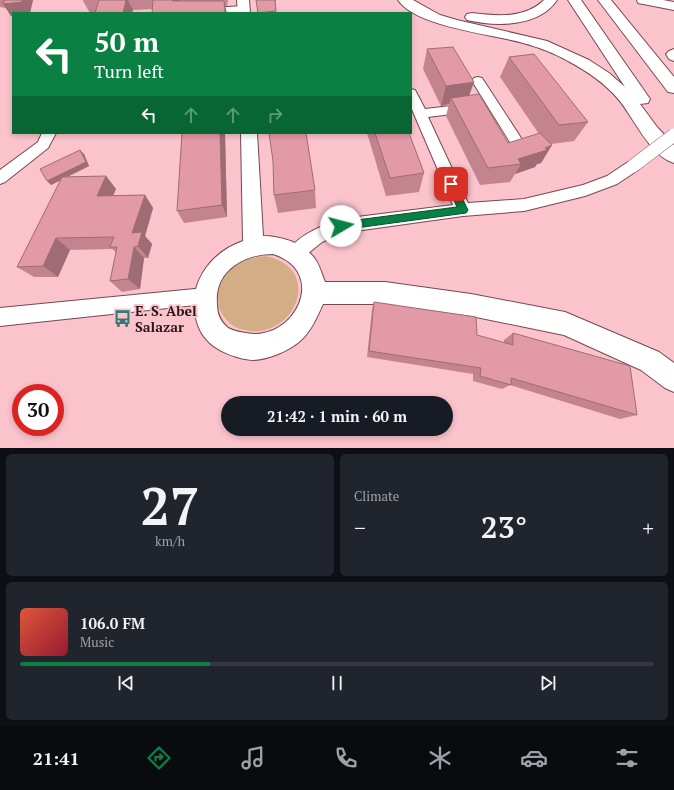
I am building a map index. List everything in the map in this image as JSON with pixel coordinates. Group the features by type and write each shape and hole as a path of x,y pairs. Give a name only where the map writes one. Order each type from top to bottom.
{"highway":[{"path":"404,0 413,7 437,18 542,44 578,60 606,78 620,90 654,136 674,156"},
{"path":"421,0 435,8 456,14 495,19 523,16 539,11 551,0"},
{"path":"574,0 674,146"},
{"path":"604,0 674,88"},
{"path":"643,0 674,6"}],"street":[{"path":"198,12 243,7"},
{"path":"478,81 518,144"},
{"path":"412,95 463,210"},
{"path":"420,114 493,105"},
{"path":"0,178 43,145 48,134"},
{"path":"249,134 253,246"},
{"path":"295,254 325,231 341,226 463,210 524,205 585,190 612,180 674,135"},
{"path":"253,246 273,246 289,250 295,254 302,260 310,273 314,288 312,304 305,319 293,333 276,343 258,348 240,346 224,339 211,326 204,310 205,296 212,275 224,261 239,251 253,246"},
{"path":"314,293 385,294 471,305 565,324 650,361 674,379"},
{"path":"0,317 205,296"}],"shaded area":[{"path":"265,256 283,263 294,273 298,286 297,299 291,312 281,323 267,329 251,331 243,330 233,326 220,311 218,295 220,287 229,272 235,266 256,257"}],"building":[{"path":"5,0 22,0 22,2 3,4"},
{"path":"99,0 126,0 123,12 95,12"},
{"path":"153,0 172,0 224,1 225,12 152,12"},
{"path":"256,0 275,0 276,11 258,12"},
{"path":"453,47 474,82 446,86 427,49"},
{"path":"534,54 588,122 559,125 509,57"},
{"path":"479,94 508,143 540,133 552,145 545,148 547,150 518,159 521,164 488,168 451,98"},
{"path":"182,134 220,134 222,205 177,211"},
{"path":"269,134 306,134 315,190 274,195 273,161"},
{"path":"375,134 409,134 424,173 390,178"},
{"path":"80,150 86,162 47,181 40,169"},
{"path":"106,176 97,196 145,195 132,233 142,232 138,246 134,247 128,279 110,281 117,247 110,247 114,237 56,238 43,266 17,267 62,177"},
{"path":"374,302 476,317 477,335 513,345 513,333 630,366 637,415 511,378 511,385 480,376 481,368 369,351"}],"place":[{"name":"E. S. Abel Salazar","path":"122,319"}],"route":[{"path":"341,226 463,210 451,184"}]}
